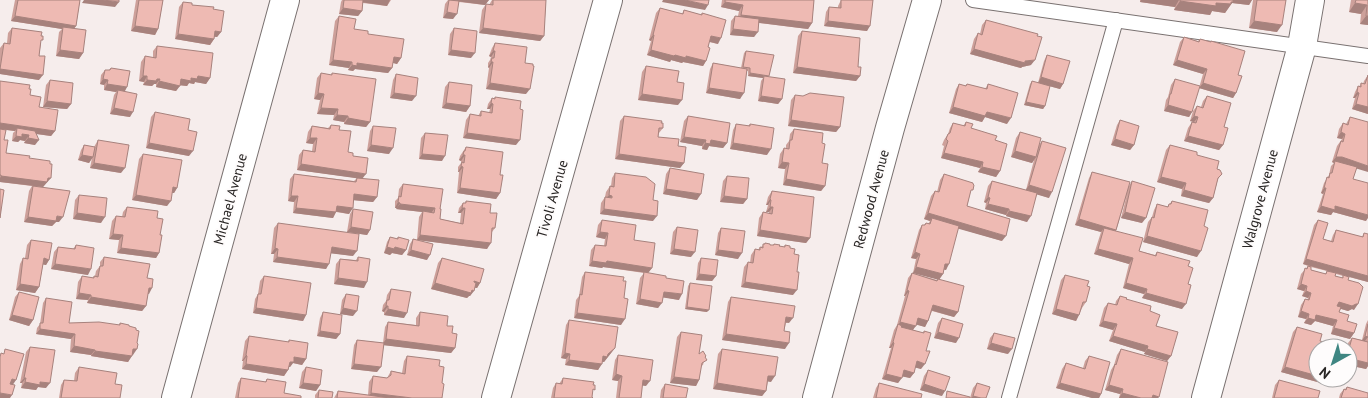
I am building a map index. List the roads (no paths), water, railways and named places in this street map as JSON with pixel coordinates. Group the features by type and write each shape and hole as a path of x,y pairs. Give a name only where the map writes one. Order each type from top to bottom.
{"street":[{"name":"Michael Avenue","path":"176,398 285,0"},
{"name":"Tivoli Avenue","path":"496,398 608,0"},
{"name":"Redwood Avenue","path":"817,398 890,128 927,0"},
{"name":"Walgrove Avenue","path":"1206,398 1302,46 1310,0"}],"lane":[{"path":"973,0 1368,56"},
{"path":"1009,398 1116,20"}]}
